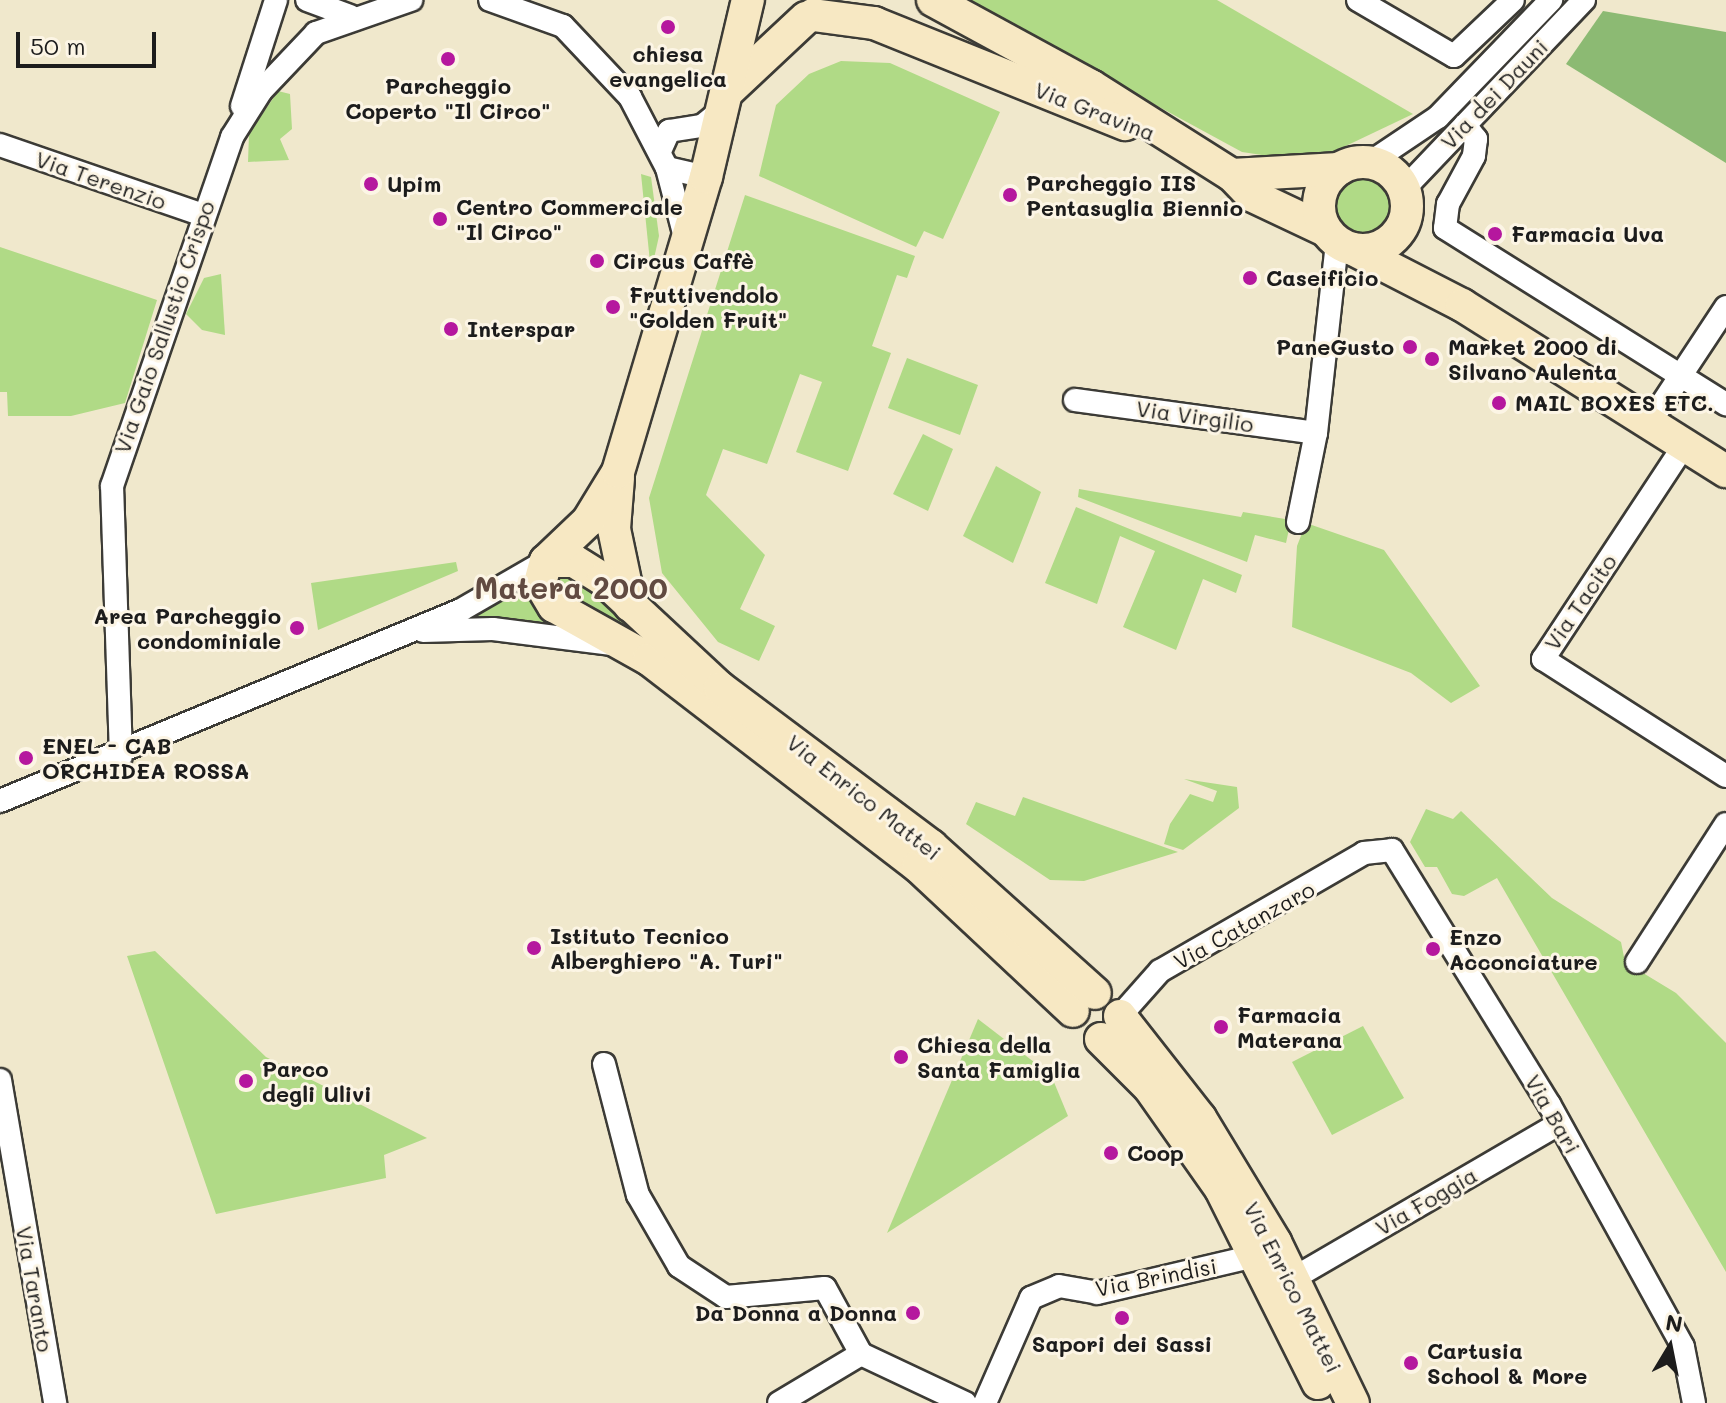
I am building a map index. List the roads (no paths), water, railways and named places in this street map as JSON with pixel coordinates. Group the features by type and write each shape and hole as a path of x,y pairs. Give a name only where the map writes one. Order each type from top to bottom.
{"street":[{"path":"232,137 276,0"},
{"path":"307,0 350,16"},
{"name":"Via Gaio Sallustio Crispo","path":"121,756 112,486 232,137 286,61 350,16 384,2 411,0"},
{"path":"490,0 563,26 630,97 678,128 702,126 816,11"},
{"path":"630,605 614,529 618,472 706,177 748,0"},
{"name":"Via Gravina","path":"756,0 784,19 816,11 874,23 1166,139"},
{"name":"Via Gravina","path":"933,0 1091,86 1166,139"},
{"path":"1358,0 1454,56 1513,0"},
{"name":"Via dei Dauni","path":"1371,162 1438,117 1551,0"},
{"name":"Via dei Dauni","path":"1405,204 1465,125 1584,0"},
{"path":"630,97 663,160 687,242"},
{"path":"1465,125 1476,139 1474,156 1448,204 1445,228 1726,404"},
{"path":"663,160 678,128"},
{"path":"1166,139 1232,175 1251,195 1462,305 1726,471"},
{"name":"Via Terenzio","path":"0,145 203,215"},
{"path":"663,160 706,177"},
{"path":"1232,175 1339,169 1371,162 1405,204 1413,255 1462,305"},
{"path":"1298,522 1316,433 1339,241 1321,190 1339,169"},
{"path":"1339,241 1379,247 1405,204"},
{"path":"1650,422 1726,307"},
{"name":"Via Virgilio","path":"1075,400 1316,433"},
{"name":"Via Tacito","path":"1685,444 1543,659 1726,776"},
{"path":"0,801 121,756 410,631 546,561 588,521 618,472"},
{"name":"Via Enrico Mattei","path":"546,561 574,561 630,605 720,688 931,846 1084,1002 918,866 649,659 617,645 554,606 540,583 546,561"},
{"name":"Via Enrico Mattei","path":"410,631 493,629 617,645"},
{"path":"1637,962 1726,824"},
{"name":"Via Catanzaro","path":"1111,1028 1160,971 1377,847"},
{"name":"Via Bari","path":"1377,847 1405,864 1559,1124 1683,1347 1694,1403"},
{"path":"1084,1002 1114,1002 1111,1028 1079,1033 1084,1002"},
{"name":"Via Enrico Mattei","path":"1111,1028 1188,1140 1255,1256 1328,1403"},
{"name":"Via Enrico Mattei","path":"1111,1028 1200,1118 1294,1278 1353,1403"},
{"path":"604,1064 638,1195 679,1266 726,1297 825,1288 861,1354 965,1403"},
{"name":"Via Taranto","path":"0,1080 55,1403"},
{"name":"Via Foggia","path":"1294,1278 1559,1124"},
{"name":"Via Brindisi","path":"985,1403 1016,1319 1031,1298 1059,1286 1097,1293 1255,1256"},
{"path":"779,1403 861,1354"}],"place":[{"name":"chiesa evangelica","path":"668,27"},
{"name":"Parcheggio Coperto \"Il Circo\"","path":"448,59"},
{"name":"Upim","path":"371,184"},
{"name":"Parcheggio IIS Pentasuglia Biennio","path":"1010,195"},
{"name":"Centro Commerciale \"Il Circo\"","path":"440,219"},
{"name":"Farmacia Uva","path":"1495,234"},
{"name":"Circus Caffè","path":"597,261"},
{"name":"Caseificio","path":"1250,278"},
{"name":"Fruttivendolo \"Golden Fruit\"","path":"613,307"},
{"name":"Interspar","path":"451,329"},
{"name":"PaneGusto","path":"1410,347"},
{"name":"Market 2000 di Silvano Aulenta","path":"1432,359"},
{"name":"MAIL BOXES ETC.","path":"1499,403"},
{"name":"Area Parcheggio condominiale","path":"297,628"},
{"name":"ENEL - CAB ORCHIDEA ROSSA","path":"26,758"},
{"name":"Istituto Tecnico Alberghiero \"A. Turi\"","path":"534,948"},
{"name":"Enzo Acconciature","path":"1433,949"},
{"name":"Farmacia Materana","path":"1221,1027"},
{"name":"Chiesa della Santa Famiglia","path":"901,1057"},
{"name":"Parco degli Ulivi","path":"246,1081"},
{"name":"Coop","path":"1111,1153"},
{"name":"Da Donna a Donna","path":"913,1313"},
{"name":"Sapori dei Sassi","path":"1122,1318"},
{"name":"Cartusia School & More","path":"1411,1363"}],"district":[{"name":"Matera 2000","path":"571,587"}]}
